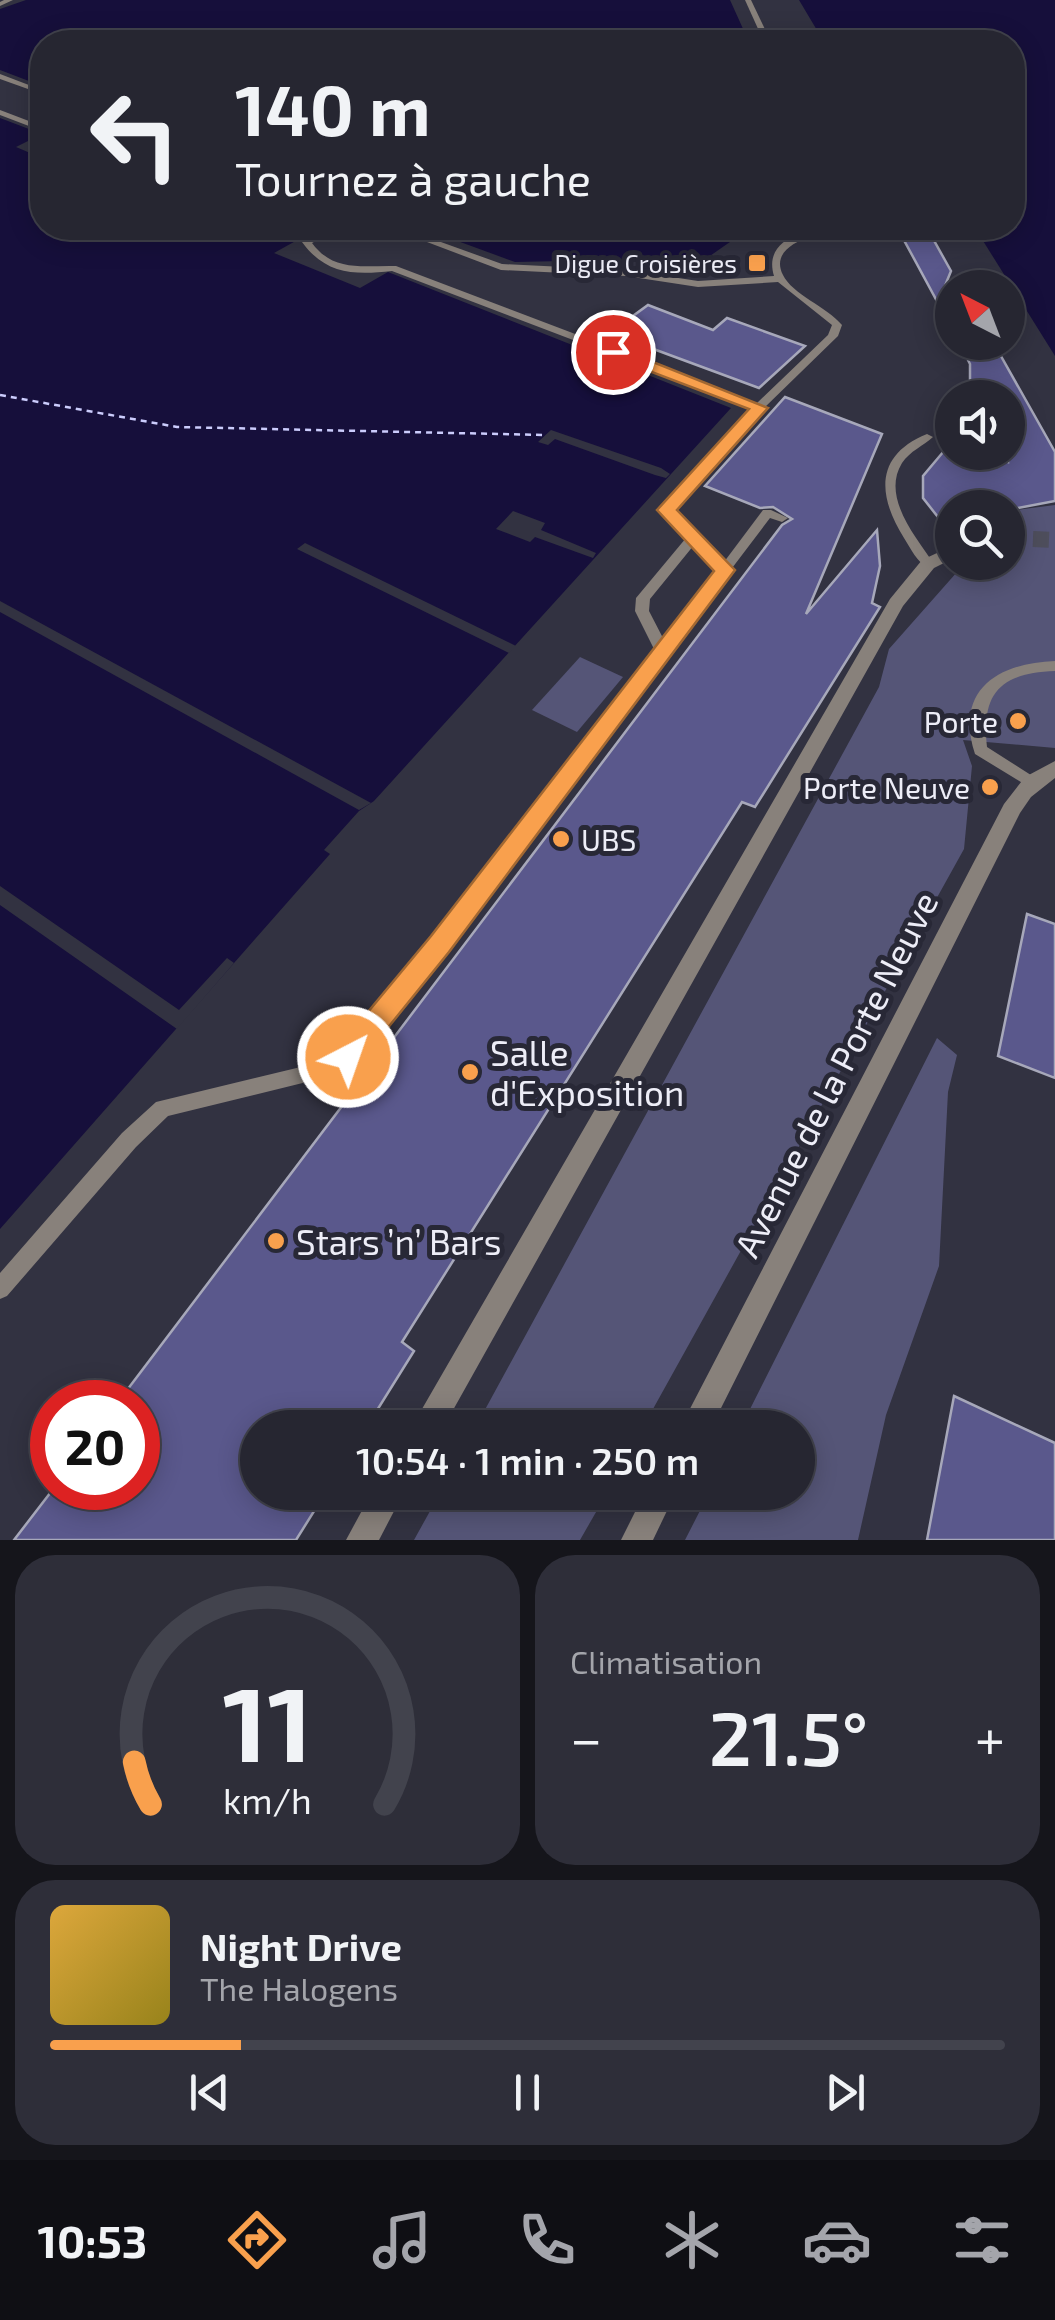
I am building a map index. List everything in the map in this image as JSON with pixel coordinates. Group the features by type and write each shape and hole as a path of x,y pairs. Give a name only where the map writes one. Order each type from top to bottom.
{"street":[{"path":"436,1410 896,603 935,560"},
{"path":"1029,781 1055,769"},
{"name":"Avenue de la Porte Neuve","path":"704,1410 1010,811 1029,781"},
{"path":"362,1540 379,1510"},
{"path":"636,1540 652,1510"}],"lane":[{"path":"0,4 10,0"},
{"path":"748,0 762,30"},
{"path":"0,76 30,87"},
{"path":"0,112 30,124"},
{"path":"311,240 307,242 315,256 354,272 393,268 759,408"},
{"path":"427,240 501,268 626,273 698,284 780,279"},
{"path":"725,570 666,510 759,408 833,336 837,325 828,313 780,279 775,267 783,247 799,240"},
{"path":"928,437 900,453 889,475 889,488 900,521 928,564"},
{"path":"0,1290 129,1140 163,1108 309,1074 348,1057 440,944 767,513 782,518"},
{"path":"663,652 642,611 643,598 692,540"},
{"path":"1029,781 980,750 976,714 991,686 1004,674 1026,665 1055,666"}],"shaded area":[{"path":"26,0 730,0 744,30 30,30 30,81 0,70 0,9"},
{"path":"799,0 1055,0 1055,356 1025,308 1025,270 1001,270 982,240 1025,240 1025,30 817,30"},
{"path":"0,118 30,129 30,140 16,147 30,153 30,240 297,240 274,253 360,288 388,272 731,408 374,801 359,811 324,850 330,854 0,1229"},
{"path":"455,240 733,240 707,258 515,262"},
{"path":"1055,505 1055,748 963,740 972,766 964,849 652,1410 485,1410 879,687 889,649 950,580 1025,580 1025,509"},
{"path":"580,657 623,677 577,732 532,710"},
{"path":"937,1038 957,1055 948,1092 939,1266 886,1415 858,1540 685,1540 700,1510 815,1510 815,1410 750,1410"},
{"path":"430,1510 597,1510 580,1540 414,1540"}],"pier":[{"path":"551,430 670,474 666,478 655,475 555,439 548,445 538,442"},
{"path":"513,511 545,523 541,530 596,553 593,558 535,537 530,542 496,529"},
{"path":"305,543 516,646 509,653 297,549"},
{"path":"0,601 371,803 359,810 0,612"},
{"path":"0,886 179,1010 227,958 234,963 177,1029 0,905"}],"building":[{"path":"906,240 934,240 950,270 935,270 935,297"},
{"path":"648,305 713,330 727,318 805,346 759,388 621,337 633,328 622,324"},
{"path":"968,360 1003,360 1014,380 970,380"},
{"name":"Salle d'Exposition","path":"785,397 882,434 806,614 877,530 880,566 872,603 880,607 755,807 742,802 402,1342 414,1351 377,1410 240,1410 240,1510 315,1510 296,1540 14,1540 37,1510 160,1510 160,1380 135,1380 782,525 792,519 773,507 760,508 705,486"},
{"path":"1025,399 1055,452 1055,501 1025,507 1025,490 935,490 935,513 923,498 923,476 935,462 935,470 1025,470"},
{"path":"1027,914 1055,924 1055,1078 998,1056"},
{"path":"954,1396 1055,1443 1055,1540 927,1540"}],"ferry route":[{"path":"0,395 177,427 545,435"}],"tunnel":[{"path":"1025,539 1055,540"}],"place":[{"name":"Digue Croisières","path":"757,263"},
{"name":"Porte","path":"1018,721"},
{"name":"Porte Neuve","path":"990,787"},
{"name":"UBS","path":"561,839"},
{"name":"Salle d'Exposition","path":"470,1072"},
{"name":"Stars ’n’ Bars","path":"276,1241"}],"route":[{"path":"348,1057 440,944 725,570 666,510 759,408 613,352"}]}
